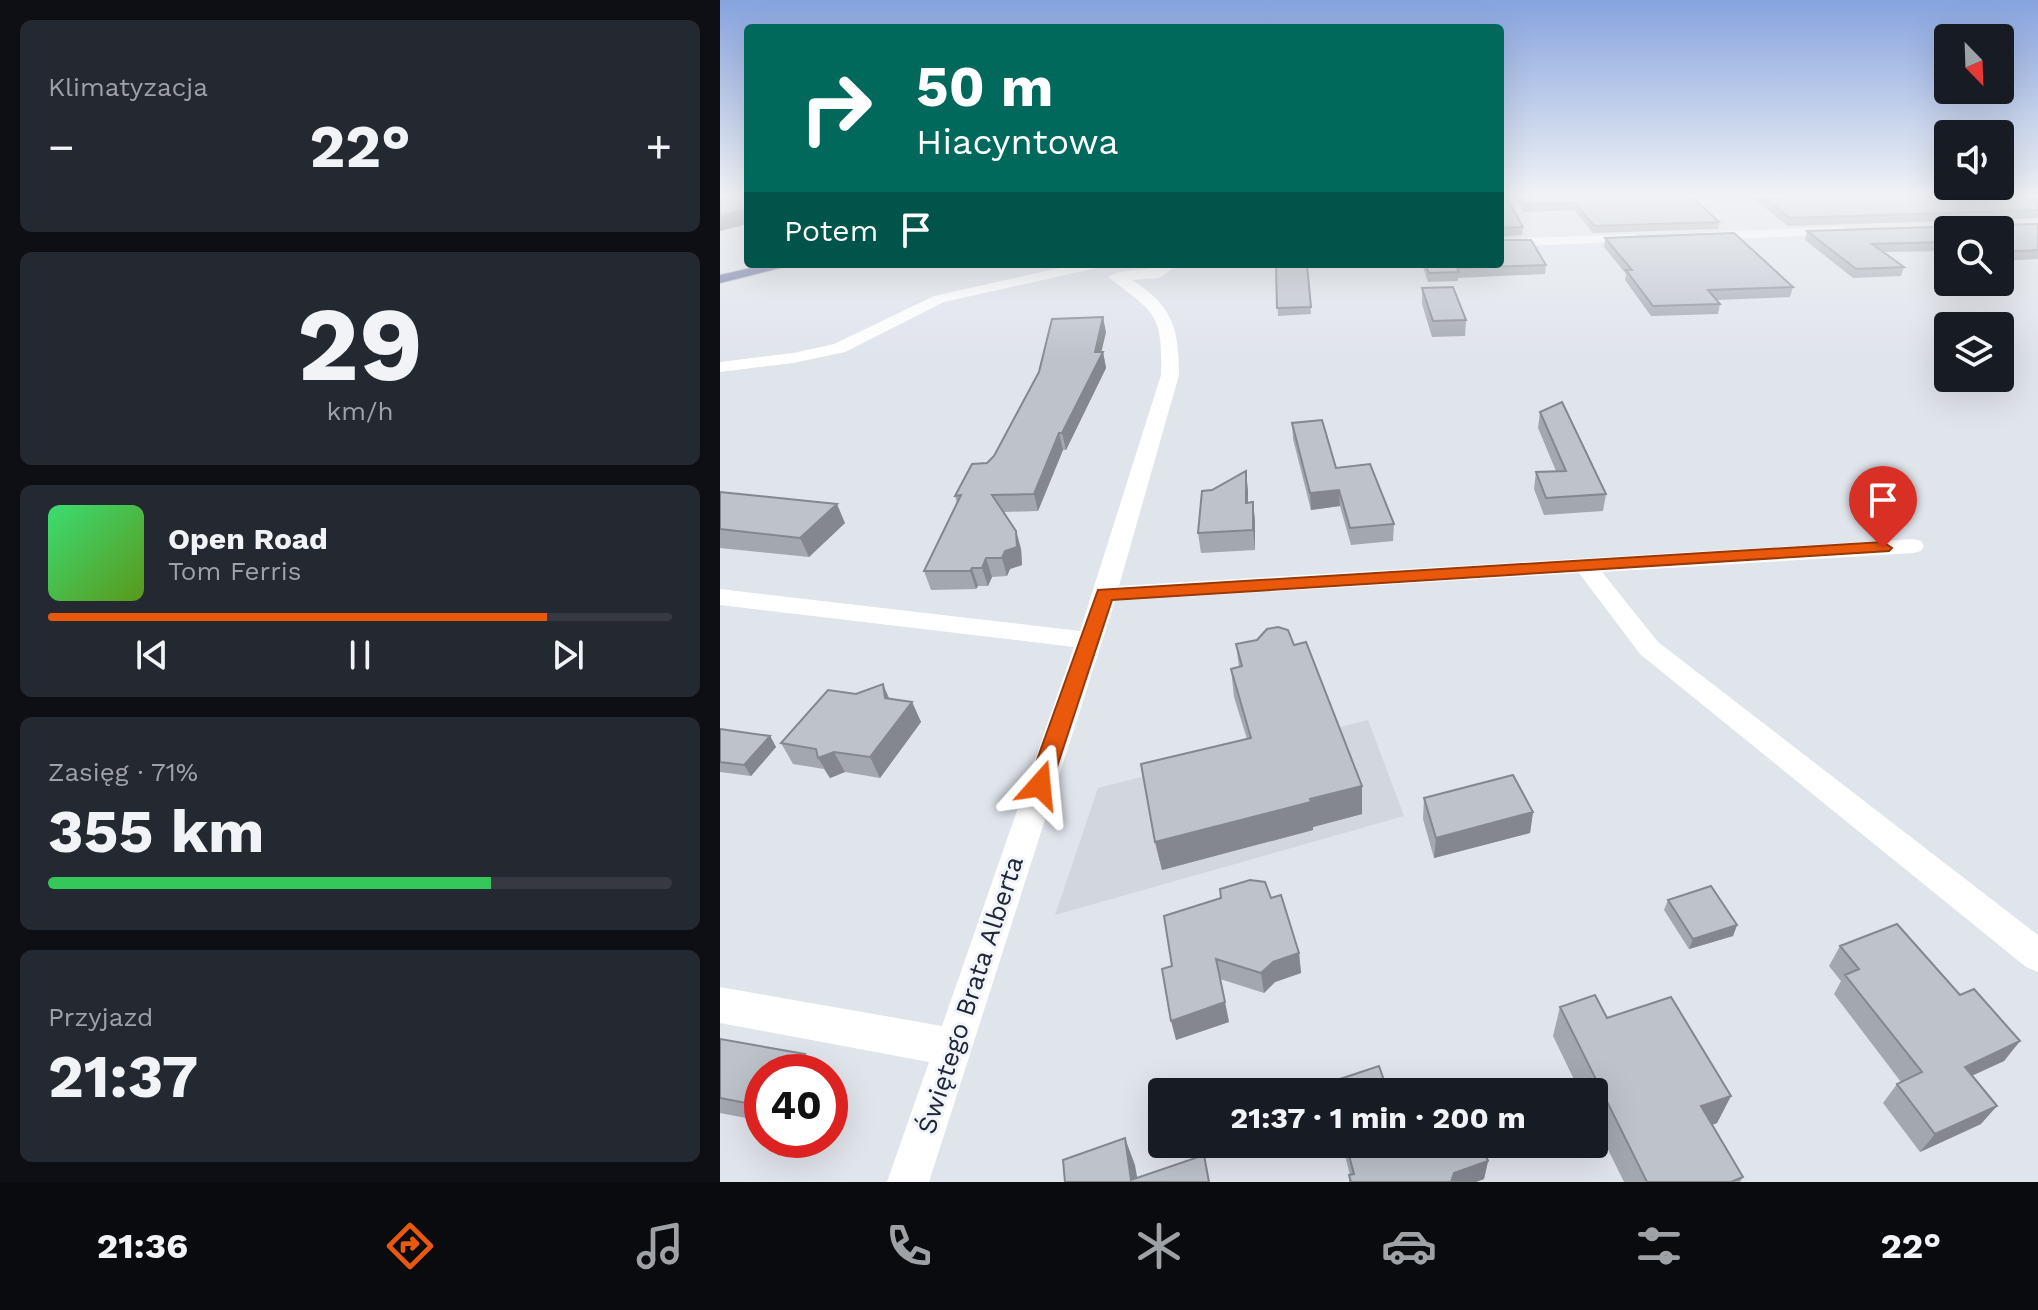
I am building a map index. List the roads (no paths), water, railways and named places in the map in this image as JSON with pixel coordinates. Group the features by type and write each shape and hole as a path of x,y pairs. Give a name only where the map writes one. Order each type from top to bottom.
{"main road":[{"path":"720,266 744,261"},
{"path":"720,279 771,268"}],"street":[{"path":"720,367 793,358 839,348 939,299 1034,279 1104,270 1154,275 1167,268"},
{"path":"1104,270 1157,304"},
{"name":"Świętego Brata Alberta","path":"908,1182 1105,594 1170,375 1171,340 1157,304 1161,296 1154,275"},
{"path":"1105,594 1913,546"},
{"path":"1586,567 1649,648 2038,956"},
{"path":"720,597 1088,640"},
{"path":"720,1005 952,1047"}]}
